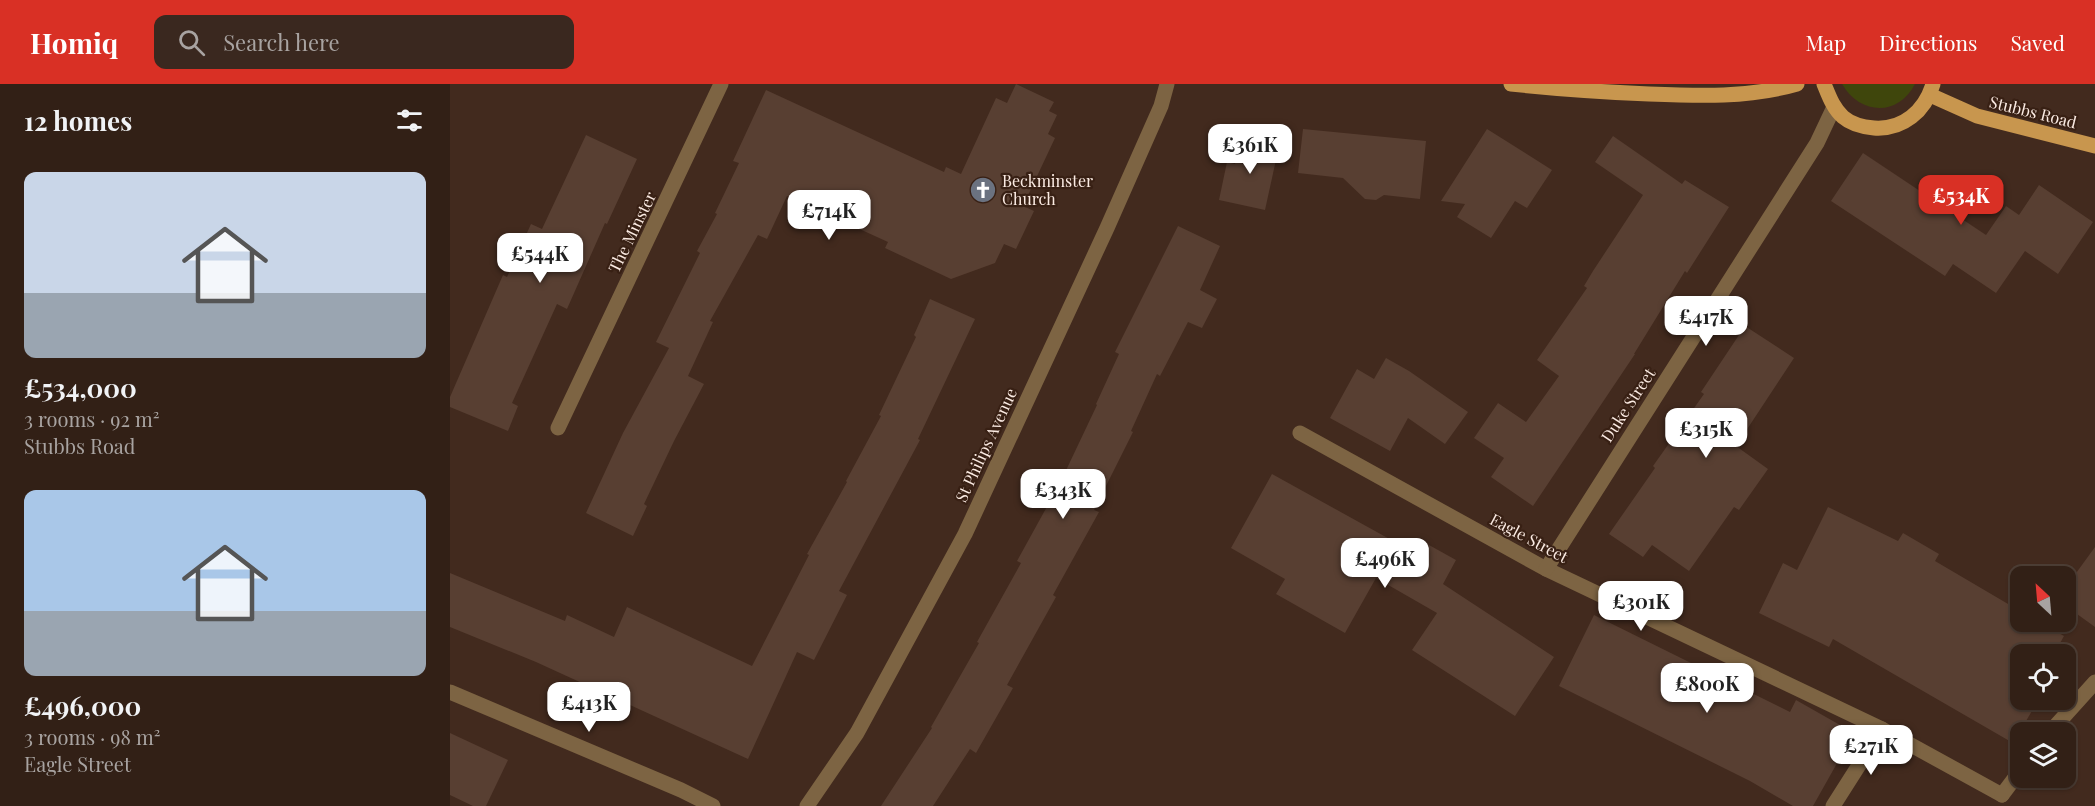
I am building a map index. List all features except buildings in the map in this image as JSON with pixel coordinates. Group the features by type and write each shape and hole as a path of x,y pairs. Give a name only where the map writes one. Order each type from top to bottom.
{"main road":[{"path":"1510,84 1569,91 1704,96 1771,92 1797,84"},
{"path":"1824,84 1834,107 1845,119 1864,127 1884,128 1903,123 1919,112 1932,90"},
{"name":"Stubbs Road","path":"1932,90 1977,116 2095,146"}],"street":[{"name":"The Minster","path":"558,428 721,84"},
{"name":"St Philips Avenue","path":"807,806 856,733 965,534 1107,228 1161,106 1167,84"},
{"name":"Duke Street","path":"1546,569 1817,143 1834,107"},
{"name":"Eagle Street","path":"1300,433 1546,569 1882,729 2003,800"},
{"path":"2059,722 2095,682"},
{"path":"450,692 681,790 713,806"},
{"path":"1833,806 1882,729"}],"green space":[{"path":"1842,84 1915,84 1908,95 1899,102 1889,107 1879,108 1859,102"}],"place":[{"name":"Beckminster Church","path":"983,190"}]}
